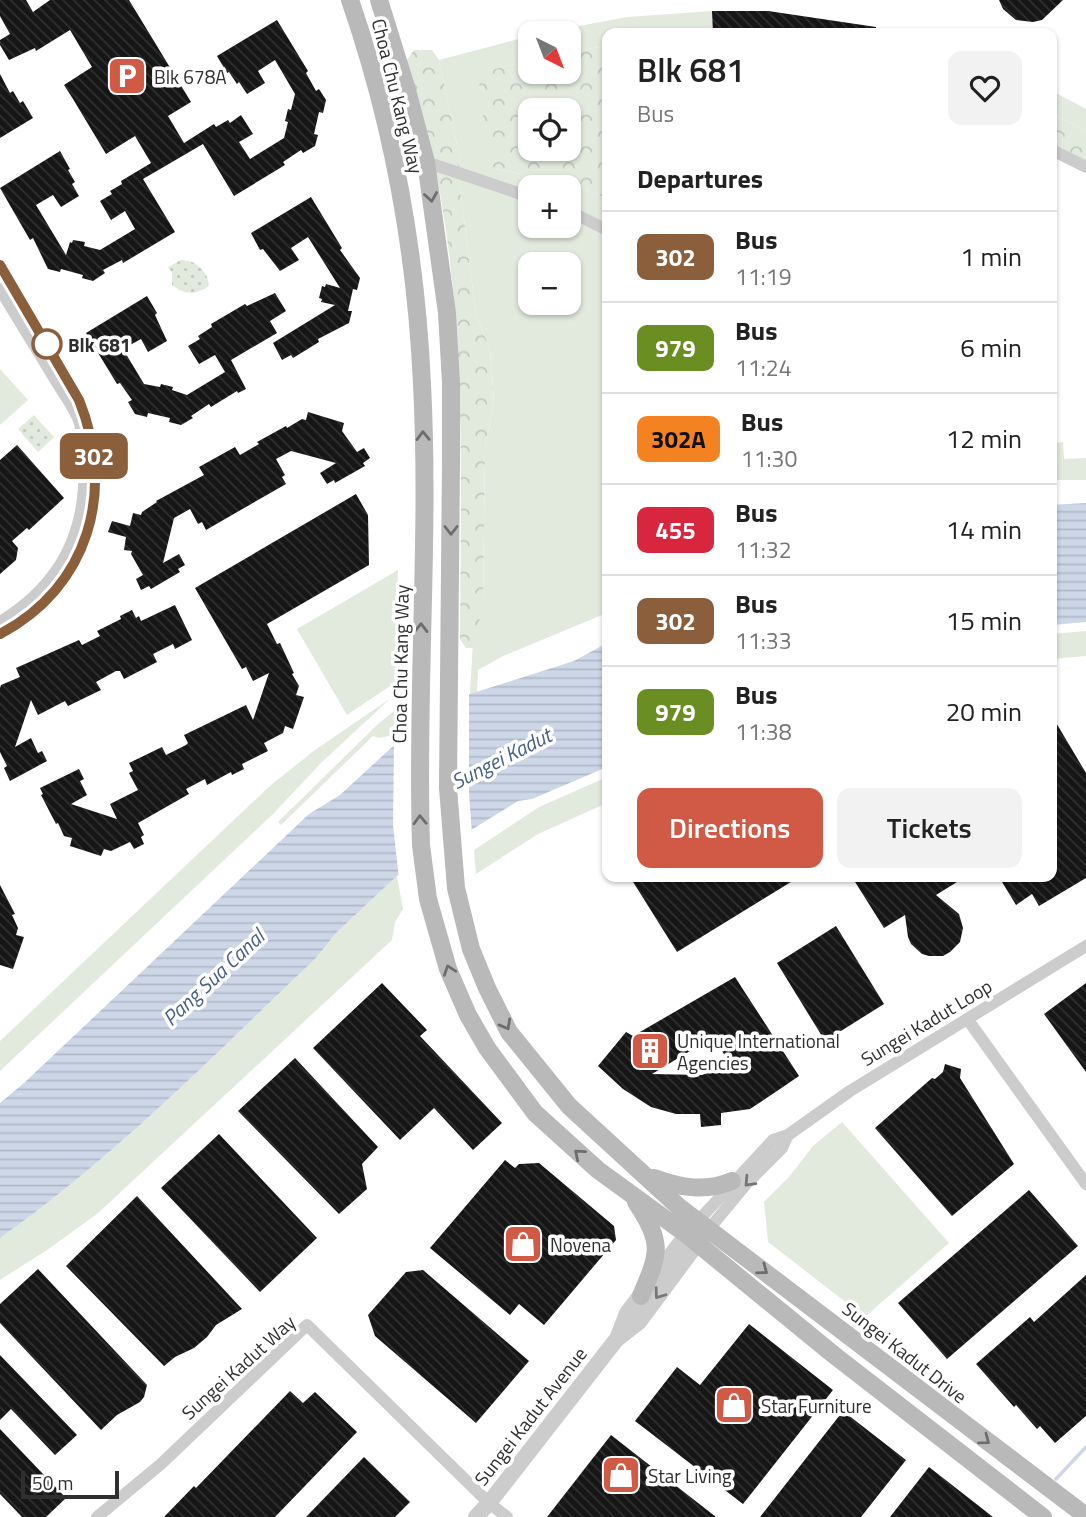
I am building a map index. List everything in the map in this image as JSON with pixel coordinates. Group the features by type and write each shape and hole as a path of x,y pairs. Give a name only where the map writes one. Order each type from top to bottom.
{"main road":[{"name":"Choa Chu Kang Way","path":"350,0 365,42 382,109 397,173 412,262 422,387 424,504 420,801 426,888 448,969 486,1048 535,1113 565,1142 632,1197 697,1232"},
{"name":"Choa Chu Kang Way","path":"379,0 426,162 447,313 452,462 448,788 458,903 471,949 509,1032 569,1106 679,1207 697,1232"},
{"path":"424,504 434,500 440,492 452,462"},
{"path":"644,1174 674,1185 704,1188 715,1188 733,1181"},
{"path":"632,1197 651,1226 657,1251 641,1296"},
{"path":"697,1232 834,1355 1036,1511"},
{"name":"Sungei Kadut Drive","path":"697,1232 828,1320 1086,1516"},
{"path":"828,1320 823,1340 834,1355"}],"street":[{"path":"1057,152 1086,167"},
{"path":"426,162 518,193"},
{"path":"581,217 602,228"},
{"path":"0,265 79,400 87,420 96,474 91,524 78,557 64,580 41,605 20,623 0,634"},
{"path":"0,289 79,421 85,474 80,520 66,553 42,591 0,622"},
{"name":"Sungei Kadut Loop","path":"697,1232 733,1181 773,1140 788,1135 850,1091 1086,946"},
{"path":"968,1020 1086,1184"},
{"name":"Sungei Kadut Loop","path":"697,1232 782,1148 788,1135"},
{"name":"Sungei Kadut Avenue","path":"616,1340 627,1313 697,1232"},
{"name":"Sungei Kadut Avenue","path":"476,1517 616,1340 639,1322 697,1232"},
{"name":"Sungei Kadut Way","path":"97,1517 161,1464 307,1325 489,1503"},
{"path":"489,1503 507,1517"}],"green space":[{"path":"712,11 768,11 871,28 602,28 602,47 581,50 581,26 627,17"},
{"path":"518,39 518,64 486,71 489,165 525,175 518,175 518,238 581,238 581,189 602,196 602,615 503,656 478,670 477,692 470,694 473,641 483,605 485,450 494,401 490,349 476,315 460,187 459,154 439,60"},
{"path":"602,47 602,196 581,189 581,175 525,175 489,165 479,85 486,71 518,64 518,84 581,84 581,50"},
{"path":"414,50 432,50 439,60 459,154 460,187 476,315 490,349 494,401 485,450 483,605 473,648 466,648 460,639 460,420 451,274 442,202 427,131 406,61"},
{"path":"1057,94 1086,109 1086,130 1057,116"},
{"path":"1057,116 1086,130 1086,168 1057,157"},
{"path":"181,260 200,267 209,286 190,293 172,285 172,273 168,267"},
{"path":"0,369 28,400 0,425"},
{"path":"34,415 54,437 38,452 18,429"},
{"path":"1063,442 1064,459 1086,458 1086,480 1057,480 1057,443"},
{"path":"398,570 396,682 347,715 297,629"},
{"path":"1086,631 1086,656 1057,659 1057,634"},
{"path":"391,698 322,762 272,815 0,1071 0,1041 272,784 315,750"},
{"path":"395,710 394,735 379,738 373,736 281,825 278,822 378,724"},
{"path":"602,779 602,805 538,834 476,874 474,850 539,807"},
{"path":"397,876 403,909 395,922 392,940 97,1214 0,1280 0,1238 123,1140 315,959 337,932"},
{"path":"842,1122 949,1243 865,1317 768,1242 764,1202 789,1177 813,1146"}],"water":[{"path":"1086,503 1086,622 1057,625 1057,505"},
{"path":"602,646 602,769 532,799 518,801 397,876 337,932 315,959 123,1140 0,1238 0,1103 309,814 340,795 391,748 470,694 574,661"}],"pier":[{"path":"469,690 469,793 472,834 399,879 393,825 394,741"}],"building":[{"path":"0,0 26,0 33,12 50,0 129,0 191,102 168,116 184,143 214,124 216,127 228,120 230,123 241,115 253,134 239,142 250,159 284,138 288,109 291,110 295,94 275,60 258,71 265,83 247,94 239,82 237,84 229,72 227,73 217,56 277,20 308,71 306,73 316,91 319,89 326,100 323,113 319,112 314,134 318,135 315,146 303,153 301,150 283,162 285,165 234,196 203,144 143,179 175,232 123,263 122,260 103,270 105,273 93,281 82,278 83,275 61,269 60,272 48,269 33,238 30,240 0,188 60,151 70,169 68,170 75,182 72,184 79,196 61,207 53,195 36,205 66,255 73,240 85,242 84,246 100,250 135,229 125,211 111,220 100,201 112,194 110,191 122,184 121,181 151,163 135,136 106,154 64,85 92,67 70,30 36,51 35,48 9,60 0,45 0,40 10,34 0,16"},
{"path":"999,0 1063,0 1042,20 1033,22 1016,20 1003,9"},
{"path":"712,11 768,11 876,27 876,28 713,28"},
{"path":"0,74 10,93 13,91 20,103 23,101 33,118 0,138"},
{"path":"311,197 342,248 340,250 360,278 357,290 353,289 348,311 352,311 349,323 318,339 319,342 293,358 291,355 282,360 273,343 335,305 321,302 322,299 319,298 322,286 325,287 326,284 340,288 308,237 291,248 299,260 280,271 263,249 260,250 251,233"},
{"path":"275,293 286,311 270,321 277,333 231,360 246,389 238,393 237,391 211,407 209,404 181,425 169,422 170,418 148,413 147,417 135,414 128,402 132,400 120,383 117,384 86,333 147,296 157,313 155,315 167,341 148,352 141,339 123,349 144,384 173,387 172,390 187,395 225,372 215,355 199,364 188,346 200,339 198,336 212,327 211,324 245,304 247,306"},
{"path":"308,412 344,423 342,431 357,452 364,448 370,458 363,463 365,466 335,483 334,480 327,484 320,473 336,463 291,451 276,459 285,475 282,477 286,484 206,530 202,522 198,524 190,509 174,518 163,563 179,554 185,565 178,569 180,572 151,589 149,586 141,590 136,579 143,575 131,554 132,551 124,550 126,537 108,532 112,521 130,526 133,513 141,515 156,501 204,475 199,467 235,447 240,455 286,426 287,428 302,419 306,420"},
{"path":"17,445 64,498 29,530 27,528 12,541 18,548 16,560 0,574 0,460"},
{"path":"356,494 368,515 369,565 267,624 277,644 280,643 294,673 292,674 299,686 296,695 304,697 293,729 285,726 283,733 264,743 268,751 242,764 244,769 232,775 231,772 207,785 205,779 186,789 189,794 138,823 144,835 141,837 144,844 134,849 130,842 111,851 104,849 101,856 70,846 72,838 64,836 58,823 56,824 40,788 79,769 84,779 80,781 87,795 71,804 117,819 110,804 138,790 129,773 133,771 129,763 162,747 166,755 188,743 184,735 246,705 253,720 269,673 253,681 246,667 242,669 195,588"},
{"path":"175,605 192,640 175,649 173,644 153,654 157,662 124,679 120,671 116,671 96,682 101,690 68,706 65,701 38,715 31,700 15,747 31,738 38,753 42,751 47,761 10,781 0,752 0,688 1,685 20,677 16,668 79,640 82,645 100,636 97,631 132,610 141,621"},
{"path":"1057,724 1086,773 1086,878 1039,906 1032,894 1016,905 1002,882 1057,882"},
{"path":"633,882 791,882 677,952"},
{"path":"855,882 957,882 936,895 959,914 963,928 960,942 950,952 943,956 922,954 911,944 905,915 884,928"},
{"path":"0,885 15,914 12,915 18,928 16,935 24,937 13,969 0,965"},
{"path":"836,926 884,1004 825,1041 777,963"},
{"name":"Unique International Agencies","path":"735,977 799,1076 750,1109 721,1113 721,1125 701,1127 700,1114 676,1114 651,1107 623,1089 598,1066 626,1032 633,1036","holes":["713,1037 731,1065 702,1075 652,1074"]},
{"path":"382,983 427,1030 420,1036 502,1123 473,1150 434,1108 400,1140 313,1048"},
{"path":"1086,983 1086,1072 1044,1014"},
{"path":"295,1058 378,1147 362,1164 367,1189 339,1214 238,1111"},
{"path":"945,1064 961,1069 960,1078 1014,1164 952,1216 875,1128 932,1078 935,1079 943,1072"},
{"path":"219,1134 317,1238 260,1292 161,1188"},
{"name":"Novena","path":"505,1160 515,1168 519,1164 539,1163 614,1226 616,1240 544,1325 519,1304 510,1315 430,1248"},
{"path":"1029,1190 1078,1246 947,1359 898,1303"},
{"path":"137,1196 242,1309 216,1325 194,1348 164,1366 66,1266"},
{"path":"38,1269 147,1385 140,1402 117,1415 101,1430 0,1323 0,1304"},
{"path":"423,1270 529,1361 476,1423 375,1336 368,1315 406,1272"},
{"path":"1086,1275 1086,1416 1055,1443 1040,1426 1037,1429 1016,1405 1014,1407 976,1364 1030,1317 1034,1322"},
{"name":"Star Furniture","path":"749,1324 833,1390 743,1504 635,1421 677,1367 700,1385"},
{"path":"0,1355 77,1435 55,1455 11,1409 0,1420"},
{"path":"290,1391 303,1403 315,1392 357,1432 275,1517 164,1517 194,1486 196,1488"},
{"path":"843,1411 906,1460 861,1517 760,1517"},
{"path":"0,1429 66,1498 46,1517 22,1517 0,1494"},
{"name":"Star Living","path":"611,1435 716,1517 547,1517"},
{"path":"364,1457 410,1502 395,1517 306,1517"},
{"path":"929,1467 993,1517 890,1517"}],"waterway":[{"path":"1056,1479 1086,1447"}],"bus line":[{"name":"302","path":"0,265 79,400 92,443 96,489 91,524 78,557 64,580 32,614 0,634"}],"place":[{"name":"Blk 678A","path":"127,76"},
{"name":"Blk 681","path":"47,344"},
{"name":"Unique International Agencies","path":"650,1051"},
{"name":"Novena","path":"523,1244"},
{"name":"Star Furniture","path":"734,1405"},
{"name":"Star Living","path":"621,1475"}],"water label":[{"name":"Sungei Kadut","path":"501,758"},
{"name":"Pang Sua Canal","path":"213,977"}]}
